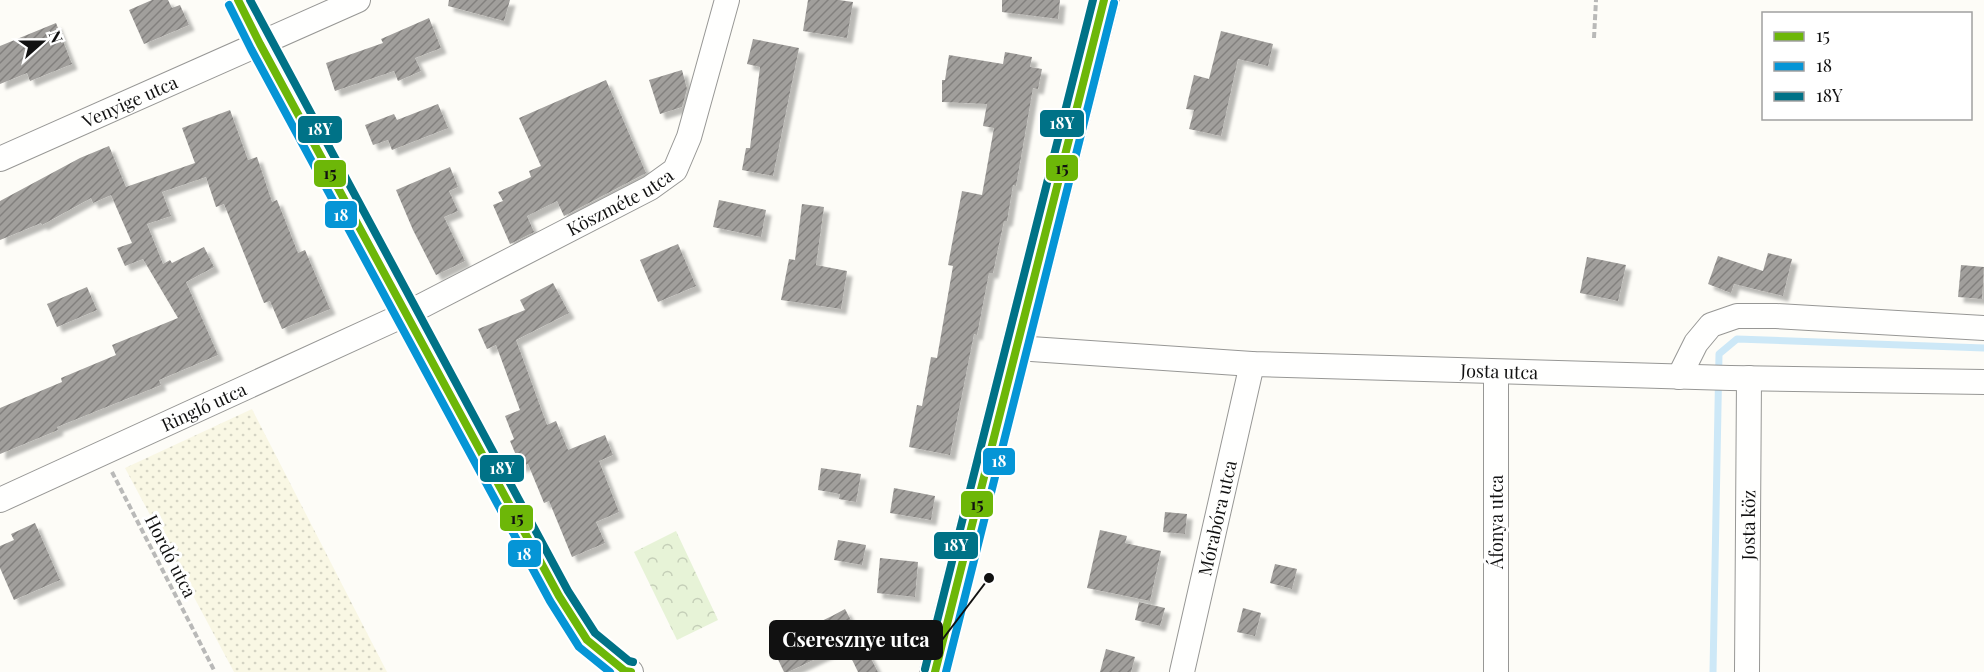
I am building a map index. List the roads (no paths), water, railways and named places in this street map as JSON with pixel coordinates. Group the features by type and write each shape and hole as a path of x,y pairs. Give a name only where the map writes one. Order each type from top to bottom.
{"street":[{"path":"238,0 559,596 587,640 625,670 631,672"},
{"name":"Venyige utca","path":"0,159 358,0"},
{"name":"Köszméte utca","path":"406,314 650,188 675,170 689,137 727,0"},
{"path":"935,672 1104,0"},
{"name":"Ringló utca","path":"0,500 406,314"},
{"path":"1679,376 1696,343 1712,325 1737,316 1776,316 1984,328"},
{"name":"Josta utca","path":"1016,348 1252,364 1496,372 1984,382"},
{"name":"Mórabóra utca","path":"1182,672 1252,364"},
{"name":"Áfonya utca","path":"1496,372 1496,672"},
{"name":"Josta köz","path":"1740,378 1747,672"}],"waterway":[{"path":"1713,672 1719,354 1737,339 1984,348"}],"place":[{"name":"Cseresznye utca","path":"989,578"}]}
